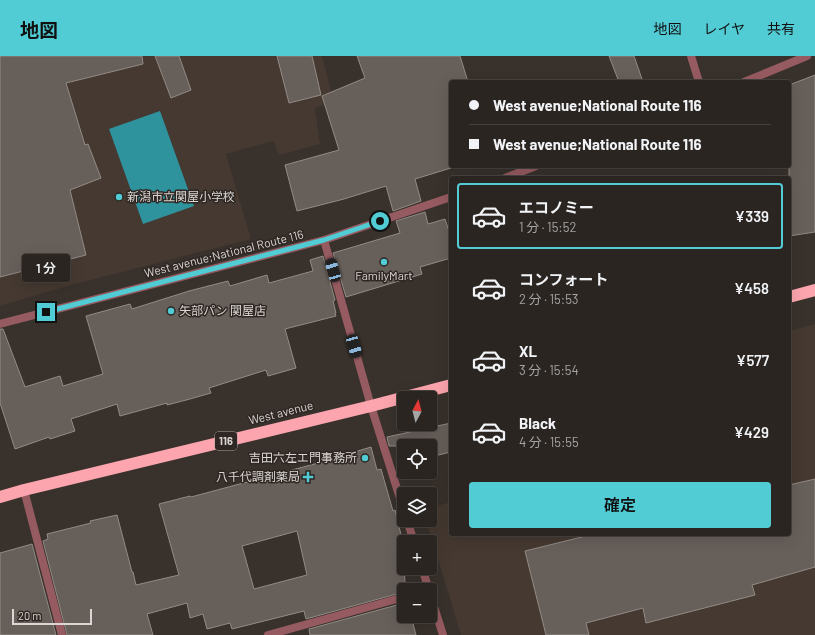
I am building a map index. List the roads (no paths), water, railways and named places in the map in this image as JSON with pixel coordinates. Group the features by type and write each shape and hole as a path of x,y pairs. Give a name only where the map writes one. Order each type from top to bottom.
{"highway":[{"path":"791,296 815,290"},
{"name":"West avenue","path":"0,497 449,386"}],"street":[{"path":"691,56 698,80"},
{"path":"749,80 807,56"},
{"path":"510,176 531,168"},
{"name":"West avenue;National Route 116","path":"0,324 324,240 449,198"},
{"path":"324,240 371,406 397,488"},
{"path":"24,490 62,635"},
{"path":"268,635 397,599"},
{"path":"437,616 443,635"}],"water":[{"path":"160,111 194,206 143,224 109,129"}],"place":[{"name":"新潟市立関屋小学校","path":"119,197"},
{"name":"FamilyMart","path":"384,262"},
{"name":"矢部パン 関屋店","path":"171,311"},
{"name":"吉田六左エ門事務所","path":"365,458"},
{"name":"八千代調剤薬局","path":"308,477"}]}
